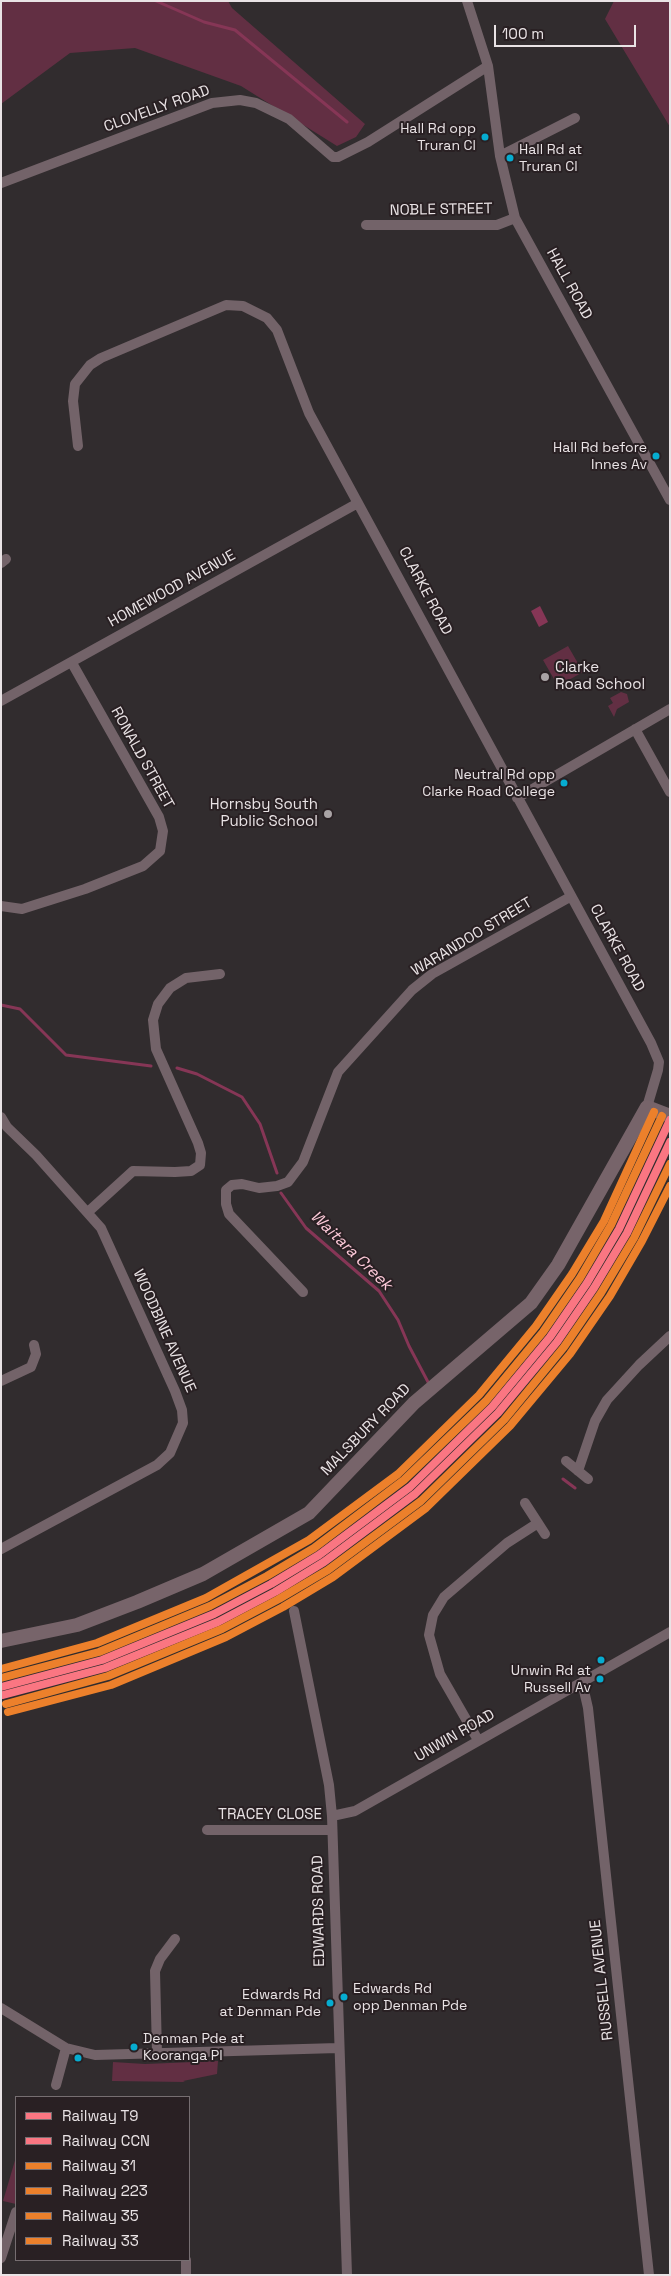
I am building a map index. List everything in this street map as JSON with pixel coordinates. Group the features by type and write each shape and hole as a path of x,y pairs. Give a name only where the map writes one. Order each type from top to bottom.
{"street":[{"path":"467,1 488,66"},
{"name":"HALL ROAD","path":"488,66 500,156 515,218 670,500"},
{"name":"CLOVELLY ROAD","path":"1,183 212,103 240,100 256,103 289,120 333,157 338,157 368,142 488,66"},
{"path":"500,156 575,118"},
{"name":"NOBLE STREET","path":"366,225 497,225 515,218"},
{"name":"CLARKE ROAD","path":"78,446 73,401 75,384 90,365 101,358 212,308 226,304 243,306 267,318 277,330 309,413 657,1055 659,1111"},
{"name":"HOMEWOOD AVENUE","path":"1,701 358,503"},
{"name":"RONALD STREET","path":"1,906 12,909 30,907 110,880 154,859 160,851 163,830 159,817 72,662"},
{"path":"517,798 670,709"},
{"path":"635,729 670,792"},
{"name":"WARANDOO STREET","path":"303,1292 230,1214 226,1204 226,1190 232,1185 242,1184 259,1188 277,1186 288,1182 303,1162 338,1072 412,990 432,974 570,897"},
{"path":"88,1212 133,1171 191,1171 200,1165 201,1153 198,1143 156,1049 153,1020 158,1004 170,988 186,978 220,974"},
{"name":"MALSBURY ROAD","path":"1,1642 77,1625 137,1602 203,1574 309,1513 414,1403 531,1302 558,1265 659,1111"},
{"name":"WOODBINE AVENUE","path":"1,1117 6,1127 36,1155 101,1228 182,1410 182,1423 170,1453 157,1465 1,1549"},
{"path":"578,1471 596,1421 607,1400 639,1365 670,1336"},
{"path":"1,1381 31,1367 36,1354 34,1345"},
{"path":"566,1461 588,1478"},
{"path":"524,1503 545,1534"},
{"path":"478,1740 440,1674 429,1634 433,1615 444,1597 507,1543 538,1523"},
{"name":"EDWARDS ROAD","path":"294,1611 329,1785 332,1816 346,2275"},
{"name":"UNWIN ROAD","path":"332,1816 354,1811 670,1632"},
{"name":"RUSSELL AVENUE","path":"582,1682 589,1718 649,2275"},
{"name":"TRACEY CLOSE","path":"207,1830 332,1830"},
{"path":"157,2053 155,1971 160,1959 175,1939"},
{"path":"1,2008 66,2048 95,2054 338,2048"},
{"path":"56,2086 66,2048"},
{"path":"1,2258 14,2225"},
{"path":"186,2261 186,2275"}],"shaded area":[{"path":"1,1 228,1 232,8 365,124 356,137 337,146 241,86 135,48 70,53 1,104"},
{"path":"614,1 670,1 670,127 605,19"},
{"path":"540,606 548,622 539,627 531,611"},
{"path":"568,646 583,672 558,686 543,660"},
{"path":"621,692 627,694 629,702 617,709 614,717 608,706 613,703 610,698"},
{"path":"218,2061 217,2074 183,2081 185,2082 112,2081 113,2062 145,2064"},
{"path":"15,2160 15,2204 3,2201"}],"waterway":[{"path":"156,1 204,22 235,30 347,122"},
{"name":"Waitara Creek","path":"1,1005 20,1009 66,1055 151,1066"},
{"name":"Waitara Creek","path":"177,1068 197,1074 242,1097 260,1124 277,1173"},
{"name":"Waitara Creek","path":"281,1193 306,1228 379,1291 398,1320 428,1382"},
{"path":"563,1479 575,1488"}],"rail line":[{"name":"35","path":"1,1669 97,1643 206,1598 309,1540 398,1474 479,1395 536,1326 572,1274 604,1221 654,1112"},
{"name":"31","path":"1,1678 99,1652 210,1606 267,1576 314,1548 404,1480 486,1401 543,1332 580,1278 611,1225 662,1116"},
{"name":"T9","path":"1,1687 102,1660 214,1614 271,1584 319,1555 410,1487 492,1407 550,1337 587,1283 619,1229 670,1120"},
{"name":"CCN","path":"3,1695 105,1668 218,1622 275,1592 324,1562 415,1494 498,1413 557,1342 594,1288 627,1233 670,1142"},
{"name":"223","path":"6,1704 108,1676 222,1629 279,1599 328,1570 421,1501 504,1420 564,1347 601,1293 634,1238 670,1164"},
{"name":"33","path":"8,1712 111,1685 226,1637 283,1607 333,1577 426,1508 510,1426 570,1354 610,1296 642,1241 670,1186"}],"place":[{"name":"Hall Rd opp Truran Cl","path":"485,137"},
{"name":"Hall Rd at Truran Cl","path":"510,158"},
{"name":"Hall Rd before Innes Av","path":"656,456"},
{"name":"Clarke Road School","path":"545,677"},
{"name":"Neutral Rd opp Clarke Road College","path":"564,783"},
{"name":"Hornsby South Public School","path":"328,814"},
{"name":"Unwin Rd at Russell Av","path":"600,1679"},
{"name":"Edwards Rd opp Denman Pde","path":"344,1997"},
{"name":"Edwards Rd at Denman Pde","path":"330,2003"},
{"name":"Denman Pde at Kooranga Pl","path":"134,2047"}]}
